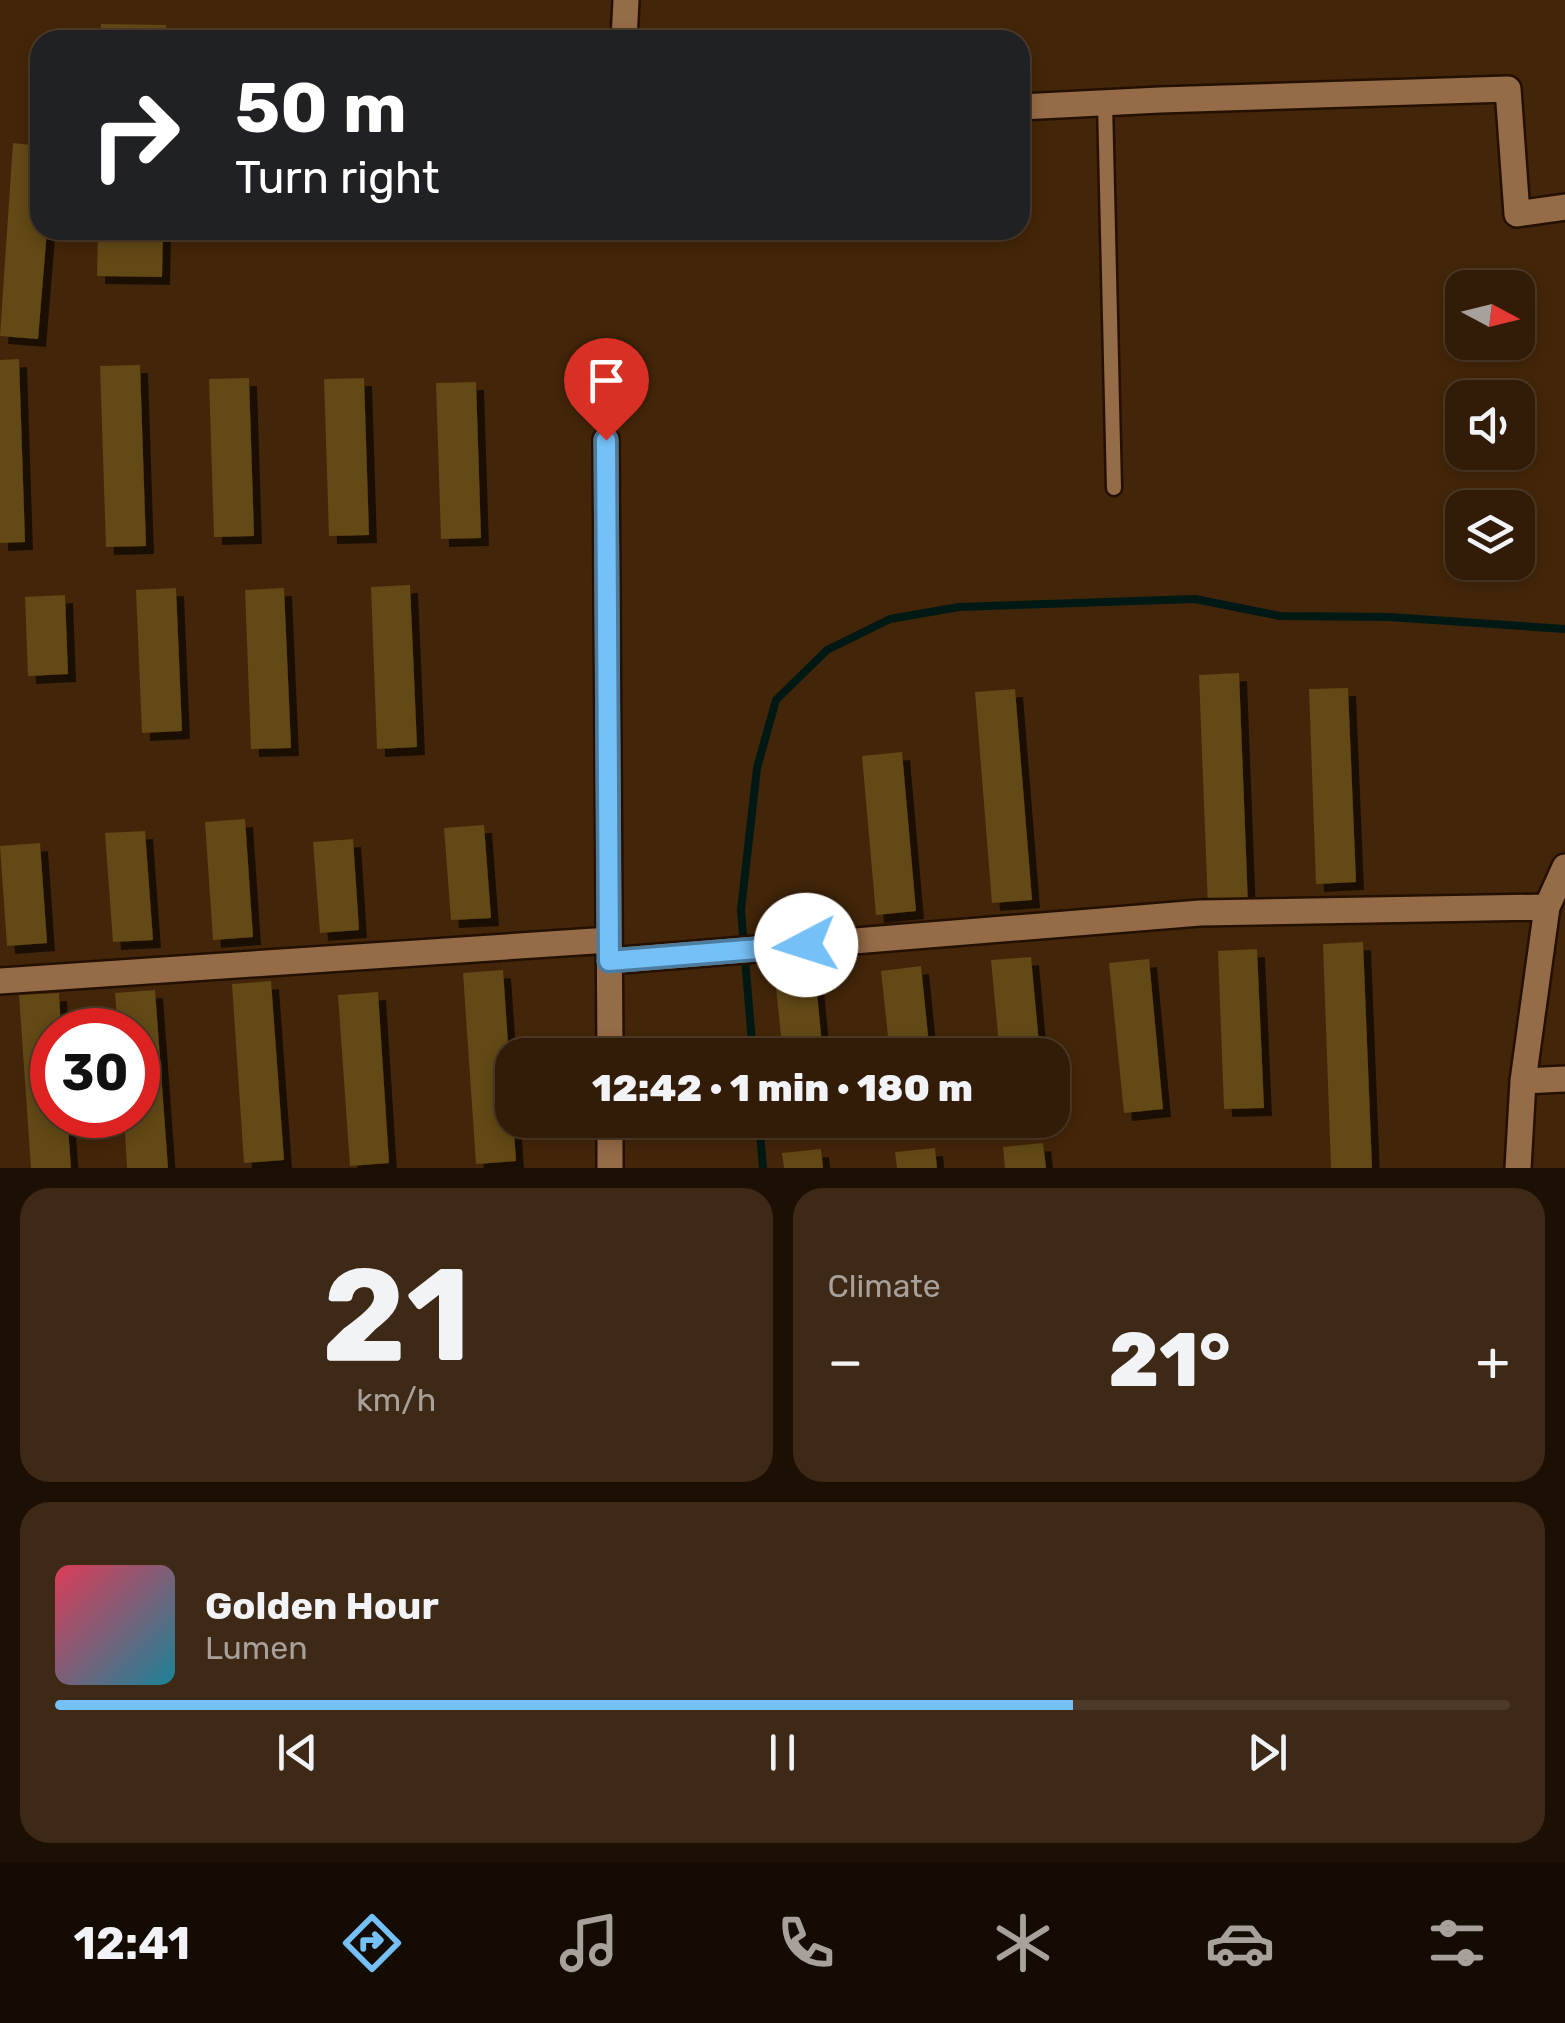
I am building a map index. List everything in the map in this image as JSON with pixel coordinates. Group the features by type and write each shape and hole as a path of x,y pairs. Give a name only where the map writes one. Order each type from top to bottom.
{"street":[{"path":"624,30 626,0"},
{"path":"1030,107 1508,89 1516,214 1565,207"},
{"path":"606,440 610,1038"},
{"path":"1518,1168 1523,1081 1547,907 1565,868"},
{"path":"0,981 609,951 1200,913 1547,907"},
{"path":"1523,1081 1565,1079"},
{"path":"610,1138 610,1168"}],"lane":[{"path":"1105,103 1114,488"}],"building":[{"path":"101,24 166,25 166,30 101,30"},
{"path":"13,143 30,145 30,240 46,240 38,339 0,336"},
{"path":"98,240 163,240 162,277 97,276"},
{"path":"19,359 25,542 0,543 0,360"},
{"path":"140,365 146,546 106,547 100,366"},
{"path":"249,378 254,536 214,537 209,379"},
{"path":"364,378 369,535 329,536 324,379"},
{"path":"476,382 481,538 441,539 436,383"},
{"path":"410,585 417,747 377,749 371,587"},
{"path":"176,588 182,731 142,733 136,590"},
{"path":"284,588 291,748 251,749 245,590"},
{"path":"65,595 68,674 28,676 25,597"},
{"path":"1239,673 1248,906 1208,907 1199,675"},
{"path":"1348,688 1356,882 1316,884 1309,689"},
{"path":"1015,689 1032,900 992,903 975,692"},
{"path":"902,752 916,911 876,915 862,756"},
{"path":"245,819 253,937 213,940 205,822"},
{"path":"484,825 491,918 451,920 444,828"},
{"path":"145,831 153,940 113,942 105,833"},
{"path":"353,839 359,930 320,933 313,842"},
{"path":"40,843 47,943 7,946 0,846"},
{"path":"1363,942 1372,1168 1331,1168 1323,944"},
{"path":"1257,949 1264,1108 1224,1109 1218,951"},
{"path":"1031,957 1038,1038 998,1038 991,960"},
{"path":"1149,959 1163,1109 1124,1113 1109,963"},
{"path":"814,963 821,1038 781,1038 774,968"},
{"path":"921,966 928,1038 888,1038 881,971"},
{"path":"503,970 508,1038 495,1038 495,1138 514,1138 516,1161 476,1164 463,973"},
{"path":"271,981 284,1160 244,1163 232,984"},
{"path":"155,990 156,1008 116,1008 115,993"},
{"path":"378,992 389,1163 350,1166 338,995"},
{"path":"59,993 60,1008 30,1008 30,1138 69,1138 71,1168 31,1168 19,995"},
{"path":"160,1058 168,1168 127,1168 125,1138 160,1138"},
{"path":"1043,1143 1046,1168 1005,1168 1003,1147"},
{"path":"935,1148 937,1168 897,1168 895,1152"},
{"path":"821,1149 823,1168 784,1168 782,1153"}],"waterway":[{"path":"752,1038 741,910 757,768 776,700 827,650 890,619 959,607 1195,599 1280,616 1389,617 1565,629"},
{"path":"760,1138 763,1168"}],"route":[{"path":"606,440 609,961 806,945"}]}
